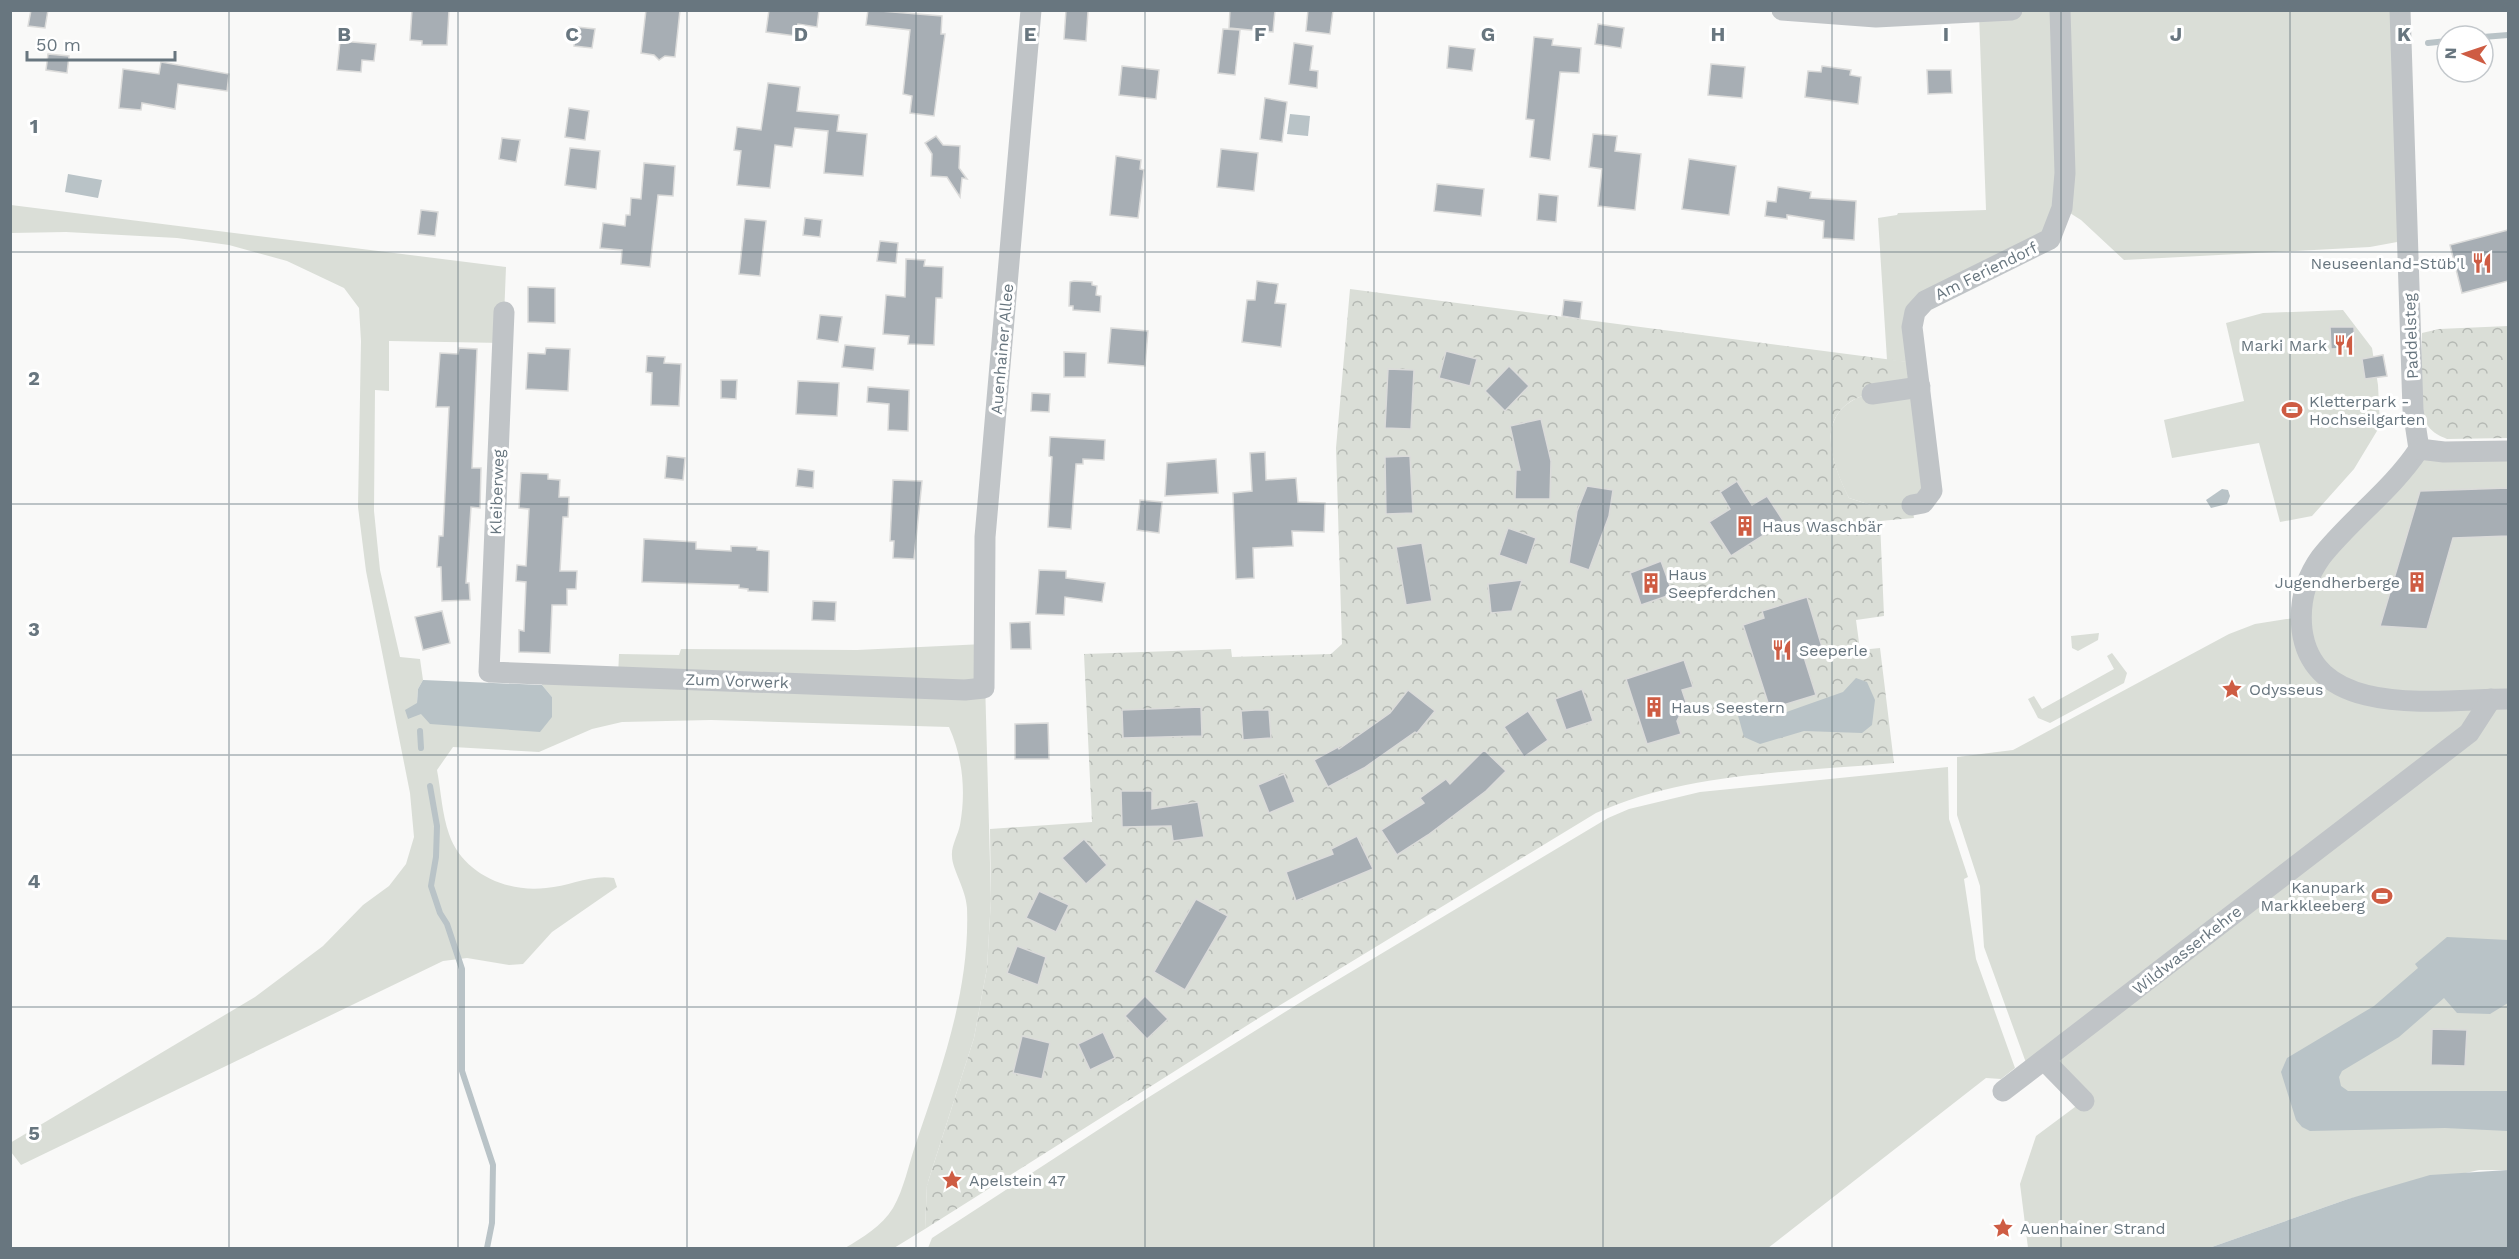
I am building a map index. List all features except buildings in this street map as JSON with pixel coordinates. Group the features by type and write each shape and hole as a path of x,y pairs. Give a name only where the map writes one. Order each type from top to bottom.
{"street":[{"name":"Auenhainer Allee","path":"984,688 985,537 1031,10"},
{"path":"1782,10 1876,17 2012,10"},
{"name":"Am Feriendorf","path":"1912,506 1923,502 1932,491 1912,327 1915,312 1925,301 2050,239 2062,208 2065,173 2060,10"},
{"name":"Paddelsteg","path":"2400,10 2413,410 2419,449"},
{"name":"Kleiberweg","path":"489,672 504,312"},
{"path":"1872,394 1920,387"},
{"path":"2419,449 2444,452 2508,451"},
{"name":"Wildwasserkehre","path":"2419,449 2406,470 2322,556 2310,574 2302,594 2301,617 2305,647 2315,667 2329,679 2359,694 2387,700 2500,699"},
{"name":"Zum Vorwerk","path":"489,672 965,690 984,688"},
{"name":"Wildwasserkehre","path":"2003,1091 2469,733 2500,699"},
{"path":"2037,1066 2084,1101"}],"green space":[{"path":"1922,11 2400,11 2408,240 2370,247 2124,260 2081,220 2062,208 2050,239 1925,301 1916,363 1887,360 1878,218 1898,213 1986,210 1979,13"},
{"path":"11,205 506,267 503,343 389,341 389,391 375,390 374,511 380,570 400,657 420,659 423,680 418,689 417,703 421,714 552,697 542,685 542,674 618,676 619,654 679,655 681,649 857,650 984,644 991,899 987,968 974,1038 927,1185 925,1229 894,1248 845,1248 877,1226 897,1201 944,1057 959,998 967,939 967,908 952,852 960,825 963,788 960,763 949,727 711,720 622,722 592,729 539,752 453,747 437,770 443,810 455,848 475,870 502,883 531,889 605,877 614,878 617,887 552,932 523,964 509,965 467,958 443,961 21,1165 11,1152 10,1143 255,997 323,946 363,905 389,886 406,864 414,837 410,793 366,571 358,507 361,341 359,308 344,288 287,261 229,245 177,238 66,232 11,233"},
{"path":"1350,289 1916,363 1920,387 1878,392 1855,399 1842,408 1831,432 1833,459 1849,498 1871,505 1912,505 1914,518 1880,521 1884,616 1856,620 1860,650 1880,648 1894,763 1780,772 1705,782 1631,799 1596,813 1262,1016 925,1229 927,1185 974,1038 987,968 991,899 990,829 1092,822 1084,654 1231,649 1232,657 1331,654 1342,644 1336,448"},
{"name":"Kletterpark - Hochseilgarten","path":"2343,310 2372,348 2378,385 2380,426 2354,469 2312,516 2280,522 2259,443 2172,458 2164,420 2244,401 2226,323 2263,313"},
{"path":"2508,326 2508,438 2447,439 2434,432 2428,426 2422,407 2422,333 2439,329"},
{"path":"1920,387 1932,491 1912,505 1871,505 1849,498 1833,459 1831,445 1831,432 1842,408 1862,396"},
{"path":"2419,449 2508,451 2508,488 2420,491 2380,626 2427,629 2453,538 2508,536 2508,1170 2479,1170 2348,1199 2209,1248 2028,1248 2020,1184 2036,1136 2083,1101 2044,1060 2029,1071 1984,947 1980,886 1957,815 1957,757 2013,750 2229,634 2255,624 2300,617 2302,594"},
{"path":"2099,633 2098,640 2078,651 2072,648 2071,636"},
{"path":"2112,653 2127,673 2124,683 2050,723 2038,718 2028,699 2034,696 2042,709 2114,669 2107,656"},
{"path":"1948,767 1949,819 1968,877 1964,879 1976,959 2015,1068 2001,1079 1986,1078 1768,1248 928,1248 932,1238 1141,1102 1309,997 1608,818 1629,809 1700,792"}],"shaded area":[{"path":"1290,114 1310,116 1308,136 1287,134"},
{"path":"68,174 102,180 98,198 65,192"},
{"path":"2222,489 2228,490 2230,496 2227,504 2211,508 2206,500"},
{"path":"1856,678 1867,682 1875,700 1872,725 1862,733 1804,731 1760,744 1744,737 1737,712 1740,704 1750,704 1759,713 1772,717 1843,692"},
{"path":"423,680 542,685 552,697 552,717 540,732 430,724 421,714 408,719 405,710 417,703 418,689"},
{"path":"2447,937 2508,940 2508,1003 2490,1014 2457,1013 2444,998 2399,1037 2342,1071 2339,1077 2341,1086 2348,1091 2508,1091 2508,1131 2445,1128 2310,1131 2302,1127 2296,1120 2281,1072 2287,1058 2374,1006 2418,968 2415,964"},
{"path":"2508,1170 2508,1248 2209,1248 2348,1199 2430,1175"}],"waterway":[{"path":"2495,36 2508,35"},
{"path":"2428,43 2435,42"},
{"path":"420,731 421,748"},
{"path":"430,786 437,826 436,857 431,886 462,969 462,1071 493,1165 492,1223 487,1248"}],"place":[{"name":"Neuseenland-Stüb'l","path":"2482,263"},
{"name":"Marki Mark","path":"2344,345"},
{"name":"Kletterpark - Hochseilgarten","path":"2292,410"},
{"name":"Haus Waschbär","path":"1745,526"},
{"name":"Jugendherberge","path":"2417,582"},
{"name":"Haus Seepferdchen","path":"1651,583"},
{"name":"Seeperle","path":"1782,650"},
{"name":"Odysseus","path":"2232,689"},
{"name":"Haus Seestern","path":"1654,707"},
{"name":"Kanupark Markkleeberg","path":"2382,896"},
{"name":"Apelstein 47","path":"952,1180"},
{"name":"Auenhainer Strand","path":"2003,1228"}]}
